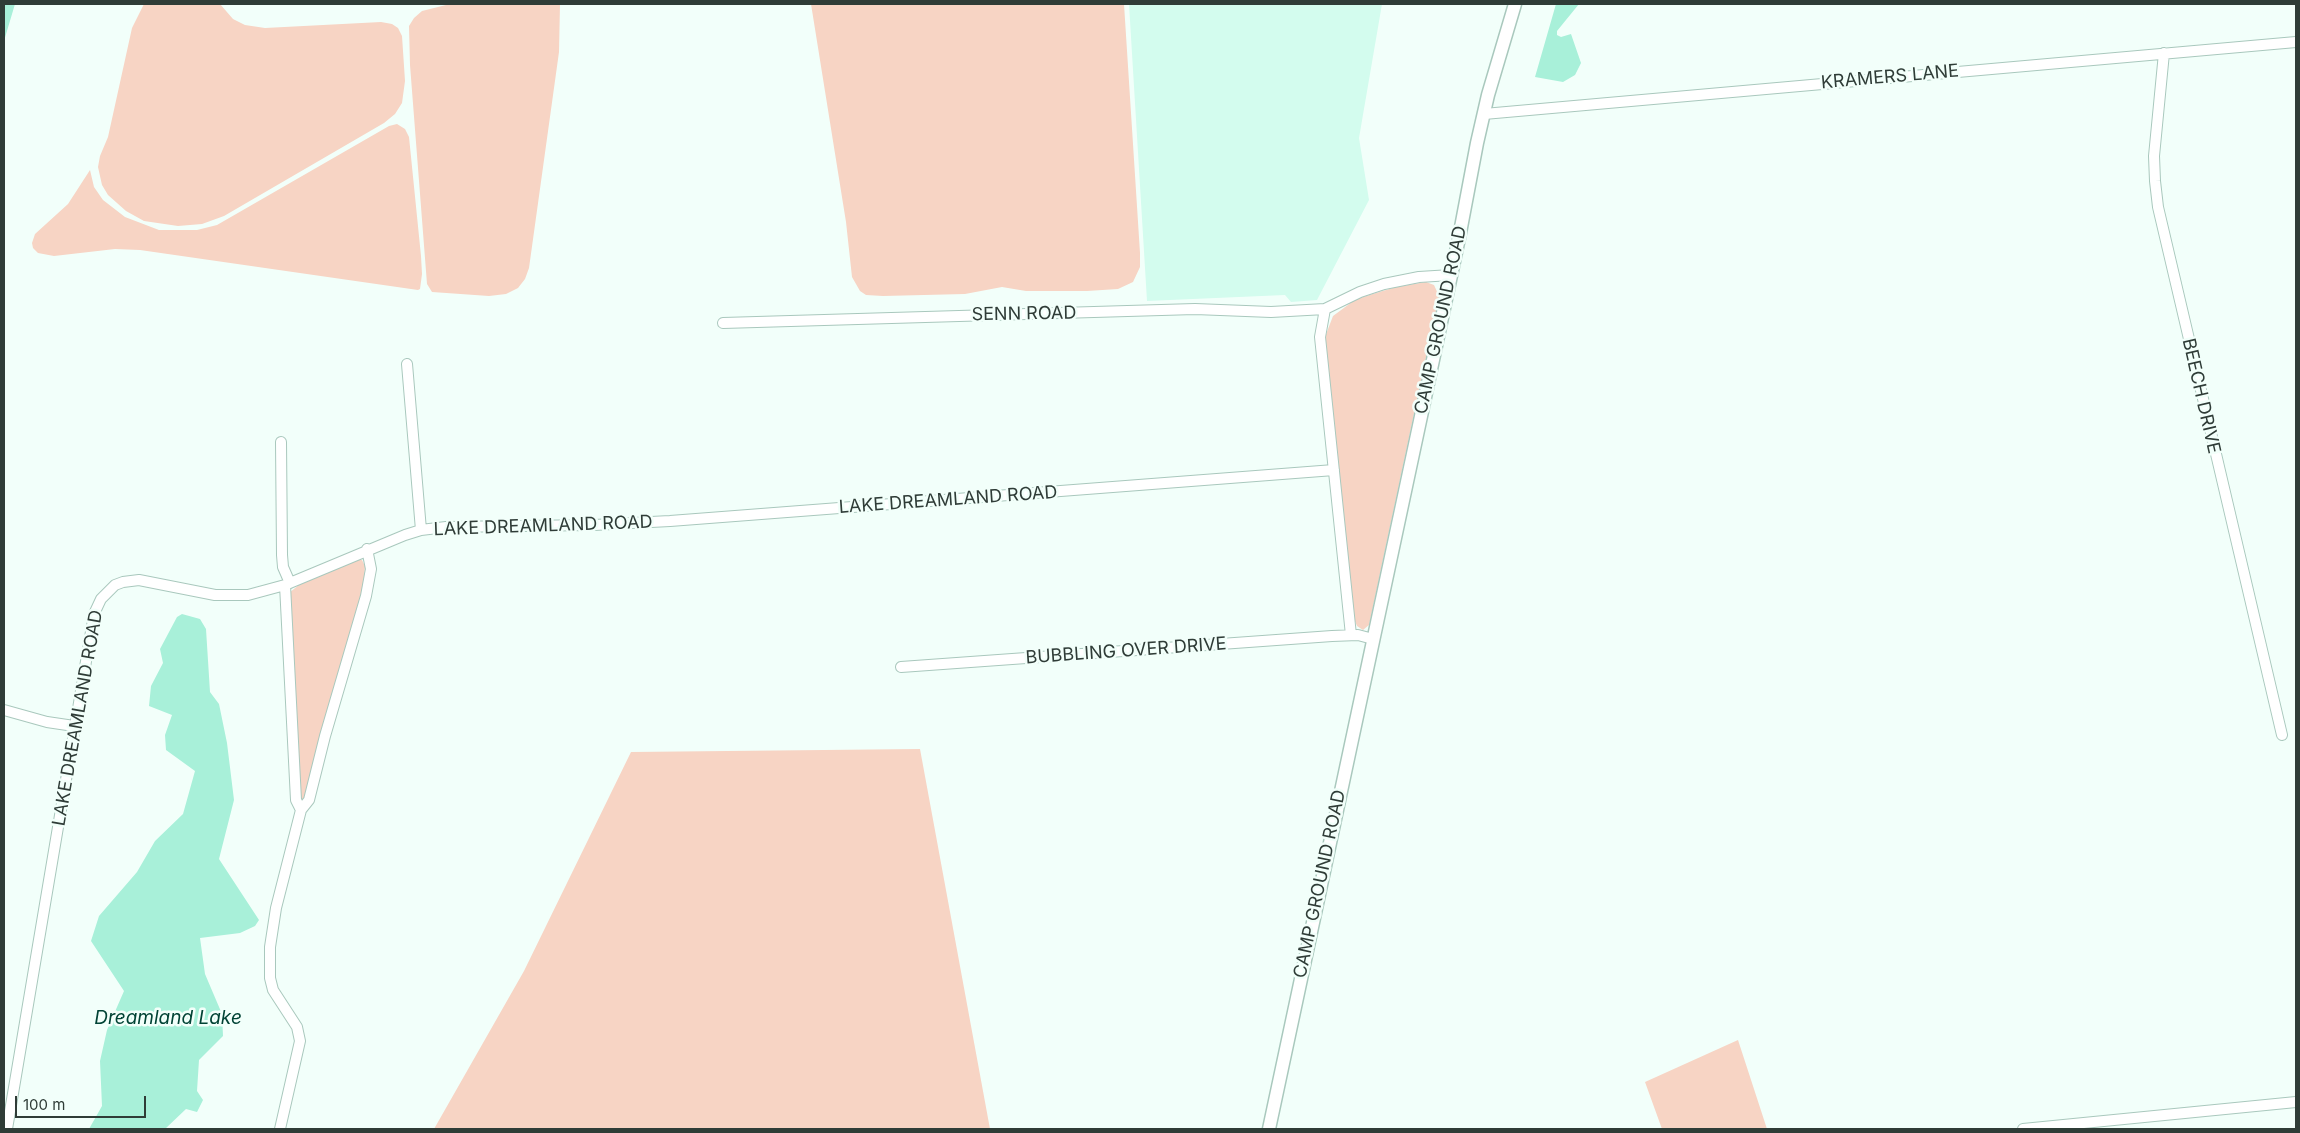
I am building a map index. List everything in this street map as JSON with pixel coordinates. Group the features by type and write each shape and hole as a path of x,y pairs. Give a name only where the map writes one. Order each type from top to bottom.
{"street":[{"name":"CAMP GROUND ROAD","path":"1268,1129 1484,114 1516,4"},
{"name":"KRAMERS LANE","path":"1484,114 2296,42"},
{"name":"BEECH DRIVE","path":"2164,53 2154,156 2157,201 2228,512 2282,735"},
{"path":"1373,639 1351,635 1320,336 1324,309 1360,292 1384,284 1420,277 1451,275"},
{"name":"SENN ROAD","path":"722,323 1195,309 1271,312 1324,309"},
{"path":"407,364 421,530"},
{"path":"281,442 282,555 287,584 296,800 301,810"},
{"name":"LAKE DREAMLAND ROAD","path":"7,1129 94,614 101,599 115,585 139,580 215,595 232,596 270,591 367,549 421,530 500,525 594,525 670,521 1293,475 1334,470"},
{"path":"280,1129 300,1036 294,1022 271,987 270,947 281,882 293,846 301,810 309,800 325,736 366,596 371,575 367,549"},
{"name":"BUBBLING OVER DRIVE","path":"901,667 1351,635"},
{"path":"4,710 47,722 74,726"},
{"path":"2023,1129 2296,1102"}],"shaded area":[{"path":"144,4 220,4 233,19 245,25 265,28 381,22 392,24 398,28 402,36 405,81 402,103 395,114 384,123 224,216 202,224 178,226 144,221 126,211 108,195 102,185 98,167 100,156 108,137 132,28"},
{"path":"450,4 560,4 559,52 529,268 525,279 518,288 506,294 489,296 432,292 427,284 410,65 409,26 422,11"},
{"path":"811,4 1124,4 1140,253 1140,267 1133,282 1118,289 1087,291 1026,291 1002,287 965,294 883,296 866,295 860,291 852,277 846,222"},
{"path":"1129,4 1382,4 1359,138 1369,200 1317,300 1291,302 1285,295 1147,301"},
{"path":"397,124 405,129 409,137 421,256 422,274 420,289 418,290 140,250 115,249 54,256 38,253 33,248 32,243 35,234 68,204 90,170 94,187 103,200 125,217 159,230 197,230 217,225 389,126"},
{"path":"1426,282 1434,285 1439,296 1369,625 1363,630 1357,626 1352,614 1325,337 1333,316 1356,299 1396,287"},
{"path":"358,559 362,560 365,566 364,584 304,800 301,800 289,593 300,584"},
{"path":"920,749 990,1129 434,1129 524,971 631,752"},
{"path":"1738,1040 1767,1129 1662,1129 1645,1082"}],"water":[{"path":"4,4 15,4 4,41"},
{"path":"1556,4 1579,4 1557,31 1557,35 1561,37 1571,34 1581,63 1575,75 1563,82 1535,77"},
{"name":"Dreamland Lake","path":"182,614 200,619 206,629 210,692 219,704 227,743 234,800 219,859 259,920 255,926 240,933 200,938 205,974 222,1014 223,1036 199,1060 197,1091 203,1100 197,1112 186,1109 165,1129 89,1129 102,1106 100,1061 107,1030 124,991 91,941 99,916 137,872 155,841 183,814 195,771 166,750 165,735 172,715 149,706 151,686 163,663 160,649 177,617"}]}
